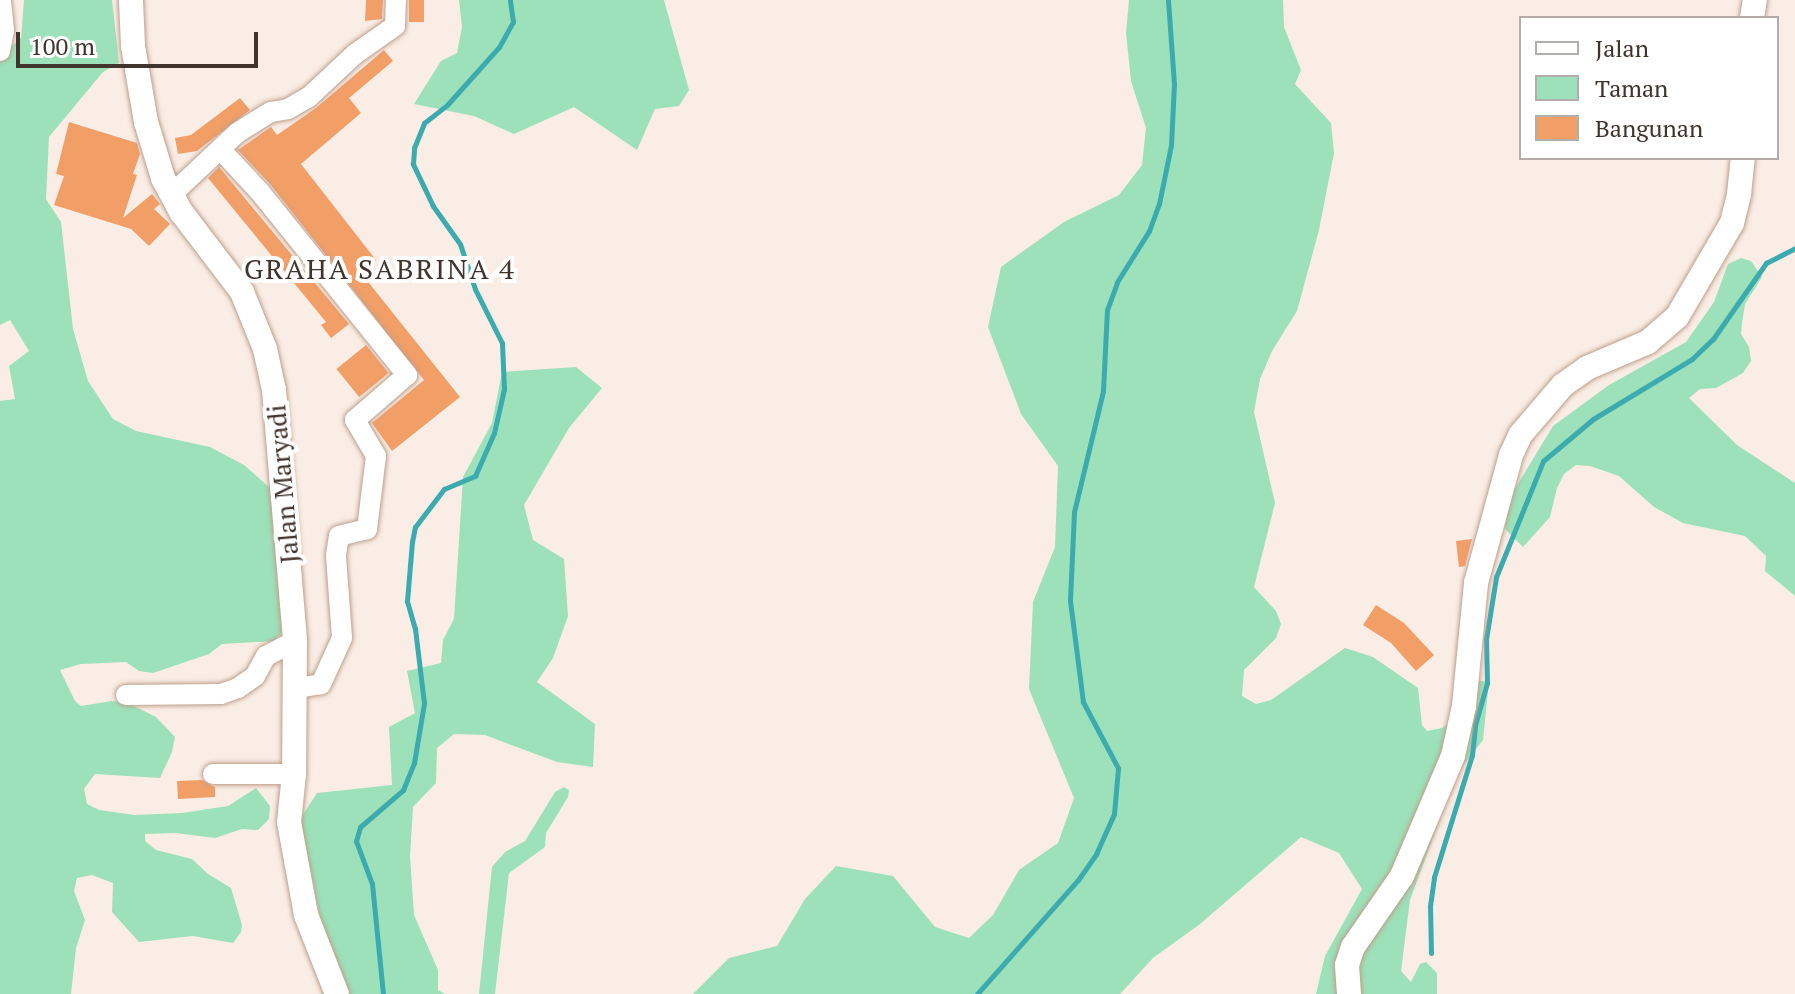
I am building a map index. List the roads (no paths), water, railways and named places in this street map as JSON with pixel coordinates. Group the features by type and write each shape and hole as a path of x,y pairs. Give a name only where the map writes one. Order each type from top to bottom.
{"street":[{"path":"0,51 4,30 1,0"},
{"name":"Jalan Maryadi","path":"131,0 133,46 146,122 171,195 237,284 265,349 274,390 295,641 294,774 289,822 306,915 337,994"},
{"path":"171,195 256,119 288,109 309,97 355,54 395,26 396,0"},
{"path":"221,150 260,192 407,375 355,420 376,456 367,529 339,536 336,556 342,638 321,684 294,689"},
{"path":"1349,994 1347,965 1353,947 1402,876 1453,756 1464,706 1476,583 1484,544 1516,444 1563,385 1587,368 1648,342 1677,317 1732,223 1743,160"},
{"path":"126,695 221,694 238,688 255,676 266,656 295,641"},
{"path":"213,774 294,774"}],"waterway":[{"path":"383,994 372,884 356,841 360,827 403,790 414,763 424,703 415,629 407,601 412,542 415,527 444,489 475,476 494,433 504,389 502,343 475,289 460,244 433,206 413,164 414,148 424,123 447,105 499,47 513,22 510,0"},
{"path":"977,994 1078,880 1096,854 1114,814 1118,768 1083,702 1070,600 1074,512 1103,391 1107,310 1117,282 1149,231 1159,204 1171,145 1174,84 1168,0"},
{"path":"1431,953 1430,906 1434,877 1472,755 1475,725 1487,683 1486,639 1496,577 1543,461 1593,419 1692,359 1713,339 1766,263 1795,248"}],"district":[{"name":"GRAHA SABRINA 4","path":"380,269"}]}
